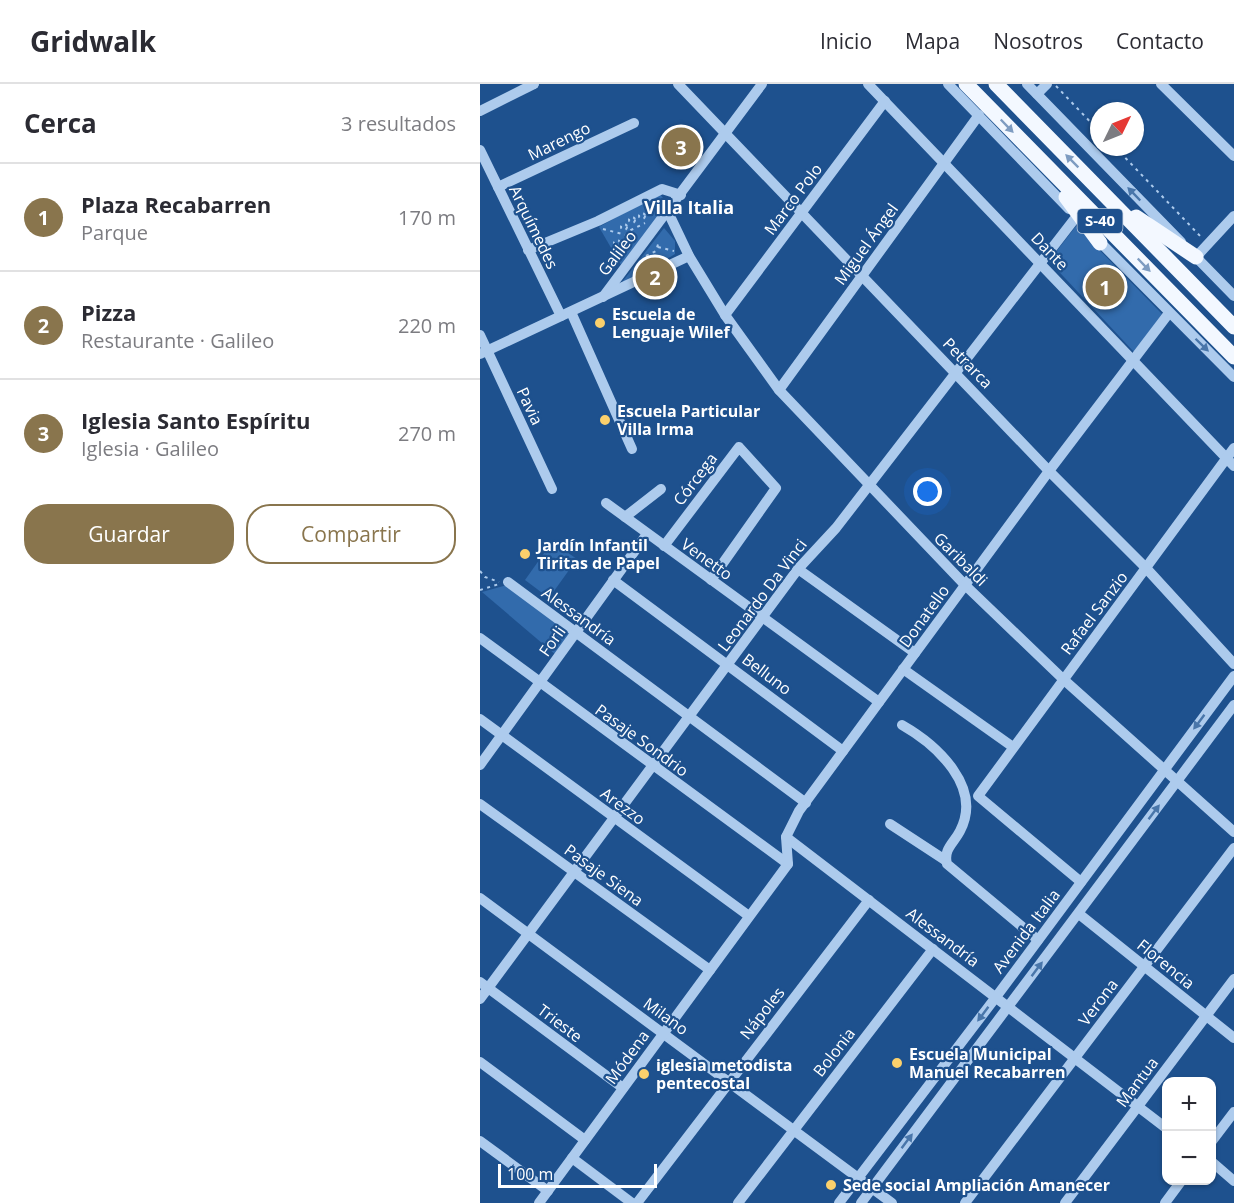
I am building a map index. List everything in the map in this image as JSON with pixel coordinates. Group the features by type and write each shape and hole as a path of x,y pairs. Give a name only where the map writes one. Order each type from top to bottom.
{"main road":[{"name":"S-40","path":"966,84 1234,357"},
{"name":"S-40","path":"996,84 1234,327"},
{"path":"1024,143 1101,243"},
{"path":"1113,202 1196,257"}],"street":[{"path":"480,111 534,84"},
{"name":"Petrarca","path":"678,84 956,371 1049,471 1146,568 1234,664"},
{"name":"Galileo","path":"603,297 727,135 762,84"},
{"name":"Dante","path":"868,84 1134,359 1234,466"},
{"path":"948,84 1169,313 1234,377"},
{"path":"1027,84 1234,296"},
{"path":"1037,94 1047,84"},
{"path":"1161,84 1234,156"},
{"name":"Marco Polo","path":"725,315 885,101"},
{"name":"Miguel Ángel","path":"779,390 979,115"},
{"name":"Marengo","path":"498,187 634,123"},
{"name":"Arquímedes","path":"482,157 528,250 566,314 632,449"},
{"path":"528,250 598,221 662,189 681,195"},
{"name":"Garibaldi","path":"668,212 689,256 725,315 779,390 965,585 1063,679 1234,832"},
{"path":"1196,257 1234,216"},
{"name":"Leonardo Da Vinci","path":"480,999 484,985 529,934 798,569 836,528 1076,217"},
{"name":"Galileo","path":"484,353 689,256"},
{"path":"1134,359 1169,313"},
{"name":"Pavia","path":"480,335 484,353 552,489"},
{"name":"Donatello","path":"786,837 806,802 843,751 1134,359"},
{"name":"Córcega","path":"664,546 739,447 776,488 711,580"},
{"name":"Rafael Sanzio","path":"1081,882 978,796 1234,448"},
{"path":"625,517 661,489"},
{"name":"Venetto","path":"606,503 879,702"},
{"name":"Forli","path":"480,765 647,534"},
{"path":"798,569 915,653"},
{"name":"Belluno","path":"613,580 843,751"},
{"name":"Alessandría","path":"507,582 806,802"},
{"name":"Pasaje Sondrio","path":"480,638 788,864"},
{"path":"903,669 1013,747"},
{"name":"Avenida Italia","path":"838,1203 996,997 1234,675"},
{"name":"Avenida Italia","path":"861,1203 1234,705"},
{"name":"Arezzo","path":"480,719 749,916"},
{"path":"902,725 926,740 941,754 965,792 964,822 946,852 945,860"},
{"name":"Pasaje Siena","path":"480,804 710,970"},
{"path":"890,824 945,860 952,869 1038,940"},
{"path":"786,837 788,864"},
{"name":"Alessandría","path":"786,837 1162,1124"},
{"name":"Verona","path":"965,1203 1234,848"},
{"name":"Módena","path":"539,1203 788,864"},
{"name":"Milano","path":"480,898 892,1203"},
{"name":"Nápoles","path":"637,1203 869,900"},
{"name":"Florencia","path":"1079,914 1234,1038"},
{"name":"Bolonia","path":"738,1203 933,949"},
{"name":"Mantua","path":"1065,1203 1234,979"},
{"name":"Trieste","path":"484,985 623,1088"},
{"path":"480,1062 585,1140"},
{"path":"1216,1136 1234,1112"},
{"path":"480,1141 548,1191"},
{"path":"572,1158 632,1203"},
{"path":"1216,1165 1234,1181"},
{"path":"1165,1203 1178,1185"}],"path":[{"path":"1054,84 1090,122"},
{"path":"1124,156 1208,243"},
{"path":"639,206 648,201"},
{"path":"630,251 627,236 635,223 650,224 643,232"},
{"path":"603,225 597,228 627,236"},
{"path":"618,240 622,230"},
{"path":"658,239 658,247 652,255 644,256 658,239"},
{"path":"658,247 674,250 670,255"},
{"path":"480,571 489,579 507,582"},
{"path":"480,590 507,582"}],"shaded area":[{"path":"659,193 664,199 661,213 621,265 599,227"},
{"path":"1076,226 1162,314 1134,352 1049,261"},
{"path":"664,228 675,241 675,254 626,284 623,281"},
{"path":"552,542 577,559 549,598 525,580"},
{"path":"507,585 572,633 556,655 482,592"}],"place":[{"name":"Iglesia Santo Espíritu","path":"681,147"},
{"name":"Pizza","path":"655,277"},
{"name":"Plaza Recabarren","path":"1105,287"},
{"name":"Escuela de Lenguaje Wilef","path":"600,323"},
{"name":"Escuela Particular Villa Irma","path":"605,420"},
{"name":"Jardín Infantil Tiritas de Papel","path":"525,554"},
{"name":"Escuela Municipal Manuel Recabarren","path":"897,1063"},
{"name":"iglesia metodista pentecostal","path":"644,1074"},
{"name":"Sede social Ampliación Amanecer","path":"831,1185"}],"district":[{"name":"Villa Italia","path":"689,208"}]}
